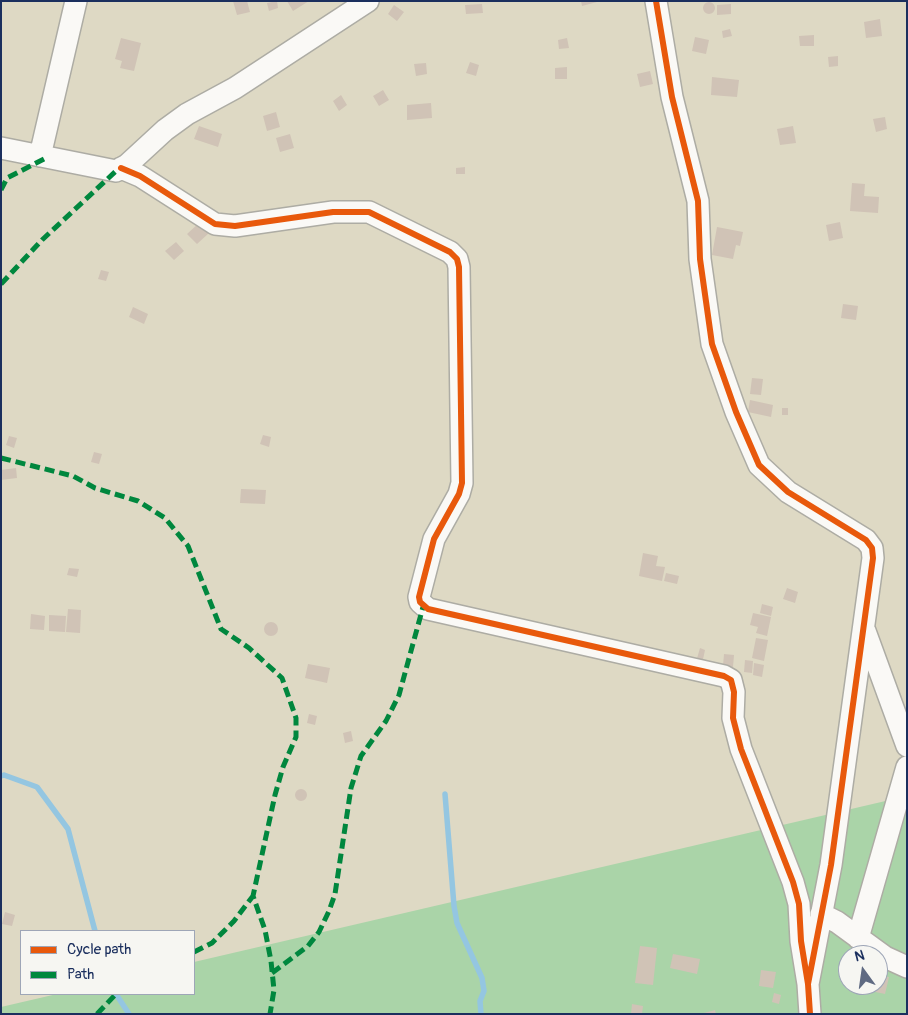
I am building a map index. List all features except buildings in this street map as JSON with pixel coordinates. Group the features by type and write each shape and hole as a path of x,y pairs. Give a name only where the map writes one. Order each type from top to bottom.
{"street":[{"path":"40,156 76,1"},
{"path":"121,168 165,130 187,114 229,92 368,1"},
{"path":"656,1 672,96 698,201 700,259 712,344 736,412 759,465 788,492 866,540 872,548 874,558 831,865 808,984"},
{"path":"1,148 107,170 121,168 140,176 215,224 235,226 333,212 369,212 450,252 457,259 460,277 462,482 459,494 434,539 419,597 420,602 428,609 724,676 731,680 734,692 733,718 741,749 795,889 808,984 810,1014"},
{"path":"864,629 907,746"},
{"path":"858,938 907,767"},
{"path":"821,914 837,922 885,957 907,967"}],"green space":[{"path":"907,796 907,1014 1,1014 1,1007 53,995 195,995 195,962"}],"waterway":[{"path":"1,776 4,775 37,787 68,829 95,930"},
{"path":"445,794 454,906 457,923 482,978 484,991 480,1001 481,1014"},
{"path":"117,995 129,1014"}],"marked path":[{"path":"1,190 7,178 46,158"},
{"path":"1,284 42,240 116,171"},
{"path":"1,458 73,476 95,488 138,501 165,518 188,546 221,629 249,648 282,678 296,718 296,737 283,767 275,795 253,896 265,930 271,961 274,990 270,1014"},
{"path":"272,973 308,946 319,932 329,911 335,894 351,788 361,756 386,721 399,695 423,607"},
{"path":"195,952 212,943 234,921 253,896"},
{"path":"97,1014 115,995"}],"cycle path":[{"path":"656,1 672,97 698,201 700,259 712,344 736,412 759,465 788,492 866,540 872,548 873,558 831,865 808,984 810,1014"},
{"path":"121,168 140,176 215,224 235,226 333,212 369,212 450,252 457,259 459,267 462,483 459,494 434,539 419,597 420,602 428,609 724,676 731,680 734,692 733,718 741,749 793,882 799,904 801,941 808,984"}]}
